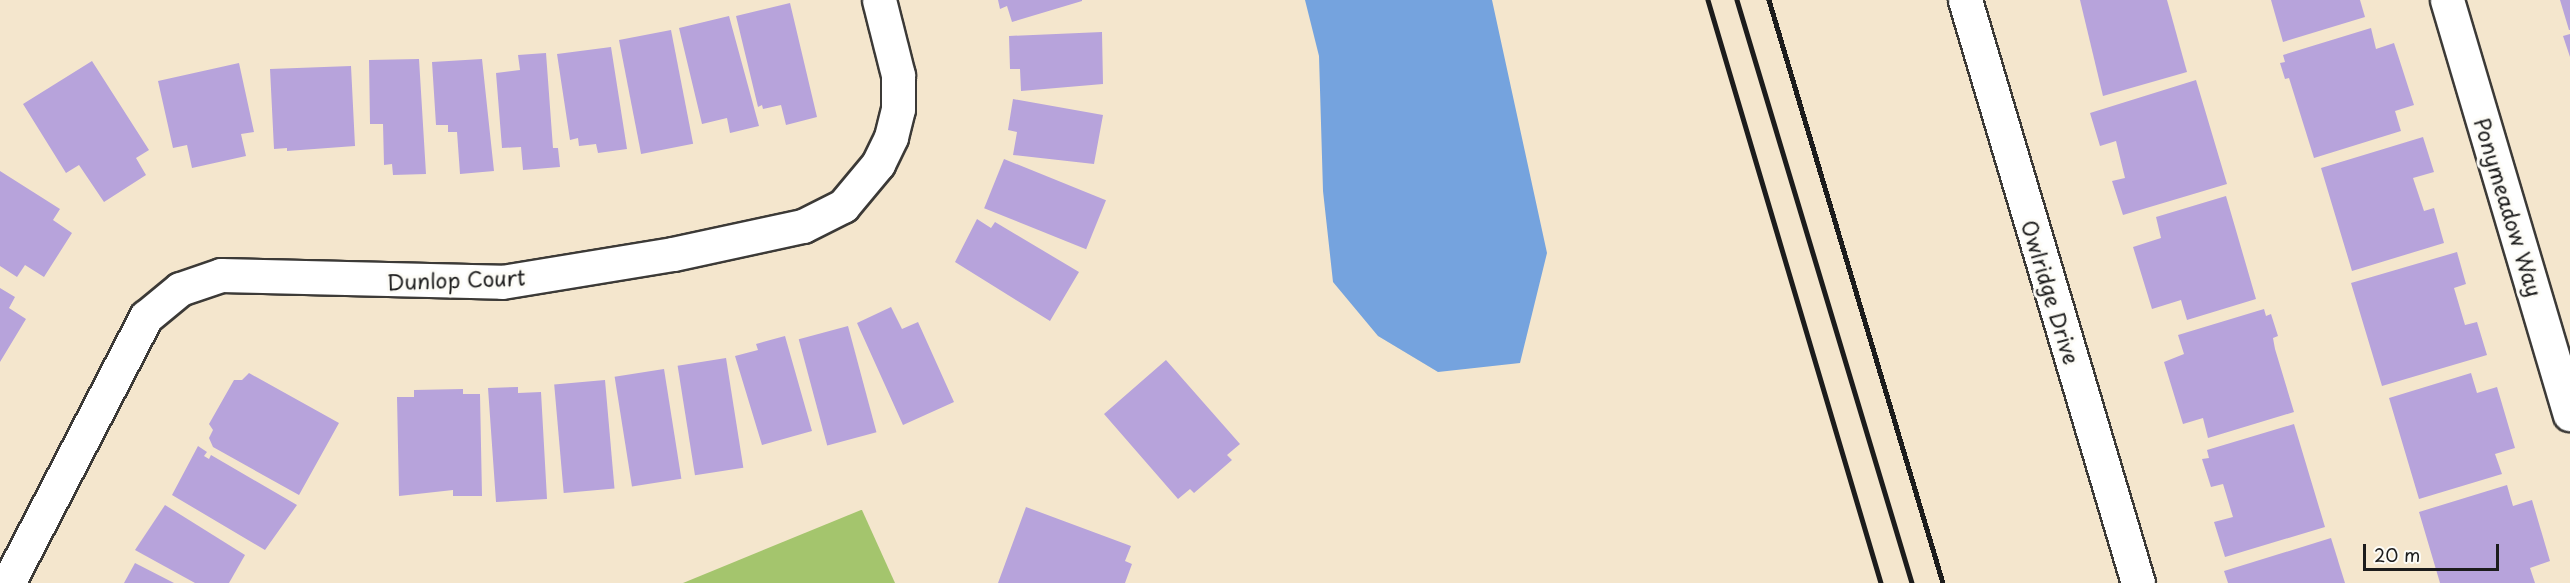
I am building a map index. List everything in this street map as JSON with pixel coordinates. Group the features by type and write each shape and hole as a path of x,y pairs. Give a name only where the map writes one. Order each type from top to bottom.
{"street":[{"name":"Dunlop Court","path":"8,583 141,326 159,303 180,289 221,275 502,282 673,254 802,226 843,206 878,164 891,137 898,109 898,75 879,0"},
{"name":"Owlridge Drive","path":"1965,0 2138,583"},
{"name":"Ponymeadow Way","path":"2447,0 2570,414"}],"green space":[{"path":"861,510 895,583 683,583"}],"water":[{"path":"1305,0 1492,0 1547,253 1520,363 1438,372 1378,336 1333,282 1323,191 1319,56"}],"building":[{"path":"998,0 1082,1 1012,22 1007,6 1000,9"},
{"path":"2080,0 2167,0 2187,72 2103,96"},
{"path":"2271,0 2360,0 2365,17 2283,42"},
{"path":"2560,0 2570,0 2570,30 2569,30"},
{"path":"790,3 817,117 786,125 781,105 763,109 762,105 758,107 736,16"},
{"path":"729,16 759,126 730,133 727,118 702,124 679,28"},
{"path":"2371,28 2376,49 2394,43 2414,105 2395,111 2401,131 2314,158 2289,78 2285,79 2280,63 2285,62 2283,55"},
{"path":"671,30 693,144 641,154 619,40"},
{"path":"1102,32 1103,84 1021,91 1020,69 1010,69 1009,36"},
{"path":"2570,34 2570,57 2563,36"},
{"path":"611,47 627,149 598,153 596,144 579,146 578,138 570,140 557,54"},
{"path":"546,53 553,148 558,148 560,167 523,170 521,147 502,148 496,73 520,70 518,55"},
{"path":"419,59 426,174 393,175 392,164 384,165 383,124 370,124 369,60"},
{"path":"482,59 494,171 460,174 457,132 448,132 448,125 436,125 432,62"},
{"path":"92,61 149,150 136,158 146,175 104,202 79,165 66,173 23,104"},
{"path":"239,63 254,132 241,134 246,156 192,168 187,145 173,148 158,81"},
{"path":"351,66 355,146 287,151 287,148 274,149 270,69"},
{"path":"2196,80 2227,184 2123,215 2112,181 2125,178 2116,141 2100,146 2090,113"},
{"path":"1013,99 1103,115 1094,164 1013,155 1017,132 1008,130"},
{"path":"2423,137 2434,172 2413,178 2424,211 2434,208 2444,243 2352,271 2321,168"},
{"path":"1004,159 1106,200 1086,249 984,208"},
{"path":"0,171 60,209 53,220 72,233 44,277 25,265 17,277 0,266"},
{"path":"2226,196 2256,299 2187,320 2181,300 2152,309 2133,247 2161,238 2156,217"},
{"path":"977,219 991,228 995,222 1079,272 1050,321 955,262"},
{"path":"2457,252 2466,284 2454,288 2465,325 2477,322 2487,355 2382,386 2351,283"},
{"path":"0,288 15,297 9,308 26,319 0,362"},
{"path":"891,307 902,329 918,322 954,402 903,425 857,323"},
{"path":"2264,309 2266,316 2271,314 2278,336 2273,338 2275,349 2294,412 2208,438 2203,418 2183,424 2164,362 2184,354 2178,335"},
{"path":"848,326 876,432 827,445 799,339"},
{"path":"785,336 812,431 762,445 735,356 758,350 756,344"},
{"path":"726,358 743,468 695,475 678,366"},
{"path":"1166,360 1240,444 1227,455 1232,460 1194,493 1190,489 1178,499 1104,414"},
{"path":"664,369 681,479 632,486 615,377"},
{"path":"249,373 339,423 299,495 213,447 209,438 213,430 209,424 234,380 242,380"},
{"path":"2471,373 2477,393 2497,387 2515,448 2495,454 2502,474 2419,499 2389,398"},
{"path":"605,380 614,489 564,493 554,384"},
{"path":"518,387 518,393 541,392 547,499 496,502 488,388"},
{"path":"463,389 463,394 480,394 482,496 453,496 453,490 399,496 397,397 414,397 414,390"},
{"path":"2294,424 2325,527 2225,557 2214,522 2233,517 2223,484 2211,487 2202,459 2209,458 2207,450"},
{"path":"198,446 207,452 204,456 209,459 211,455 297,505 265,550 172,495"},
{"path":"2507,485 2513,506 2532,500 2550,561 2530,568 2535,583 2440,583 2419,512"},
{"path":"165,505 245,555 229,583 195,583 135,550"},
{"path":"1026,507 1131,546 1125,561 1132,564 1125,583 998,583"},
{"path":"2331,538 2345,583 2228,583 2224,571"},
{"path":"135,563 174,583 124,583"}],"railway":[{"path":"1708,0 1881,583"},
{"path":"1737,0 1912,583"},
{"path":"1769,0 1943,583"}]}
